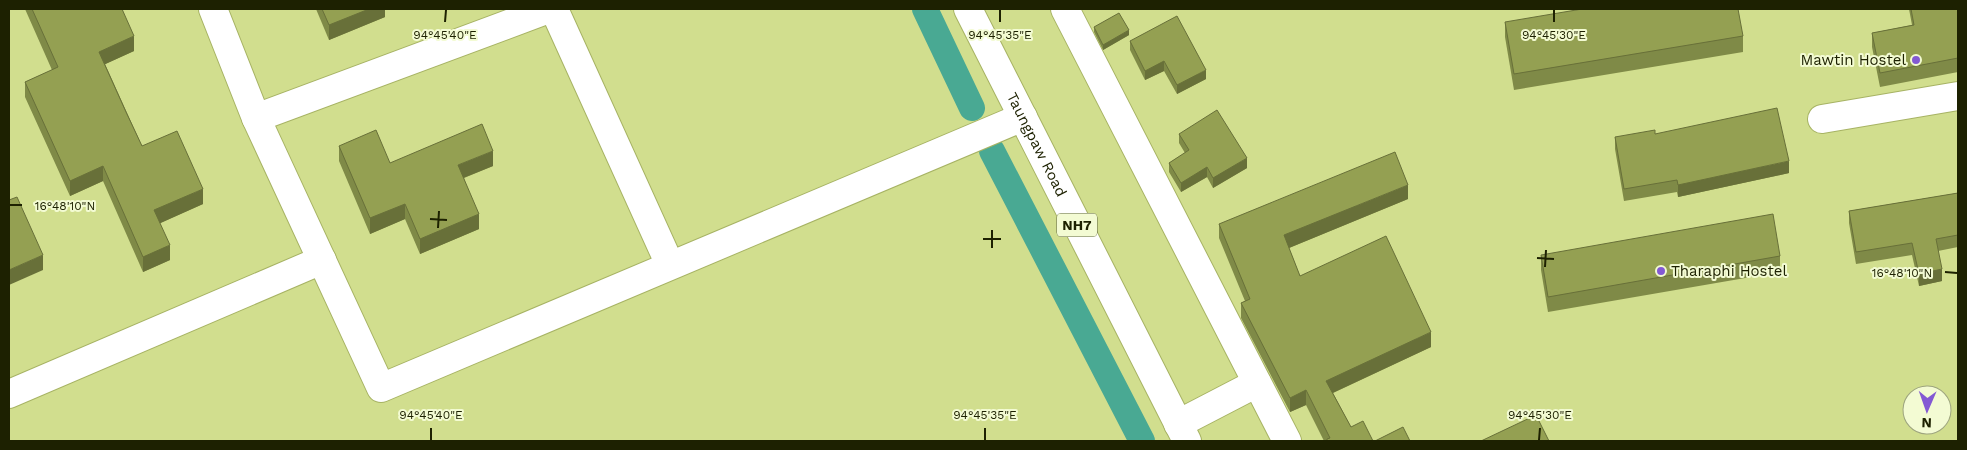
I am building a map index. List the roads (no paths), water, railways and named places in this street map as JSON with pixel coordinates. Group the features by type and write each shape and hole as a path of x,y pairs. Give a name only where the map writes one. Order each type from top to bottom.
{"main road":[{"path":"213,9 256,118 381,388 1023,117"},
{"path":"256,118 549,9"},
{"path":"554,9 670,265"},
{"name":"Taungpaw Road","path":"968,9 1182,433"},
{"path":"1065,9 1287,441"},
{"path":"1822,119 1958,96"},
{"path":"9,394 322,260"},
{"path":"1182,433 1257,383"}],"waterway":[{"path":"925,9 972,108"},
{"path":"992,151 1142,441"}],"place":[{"name":"Mawtin Hostel","path":"1916,60"},
{"name":"Tharaphi Hostel","path":"1661,271"}]}
